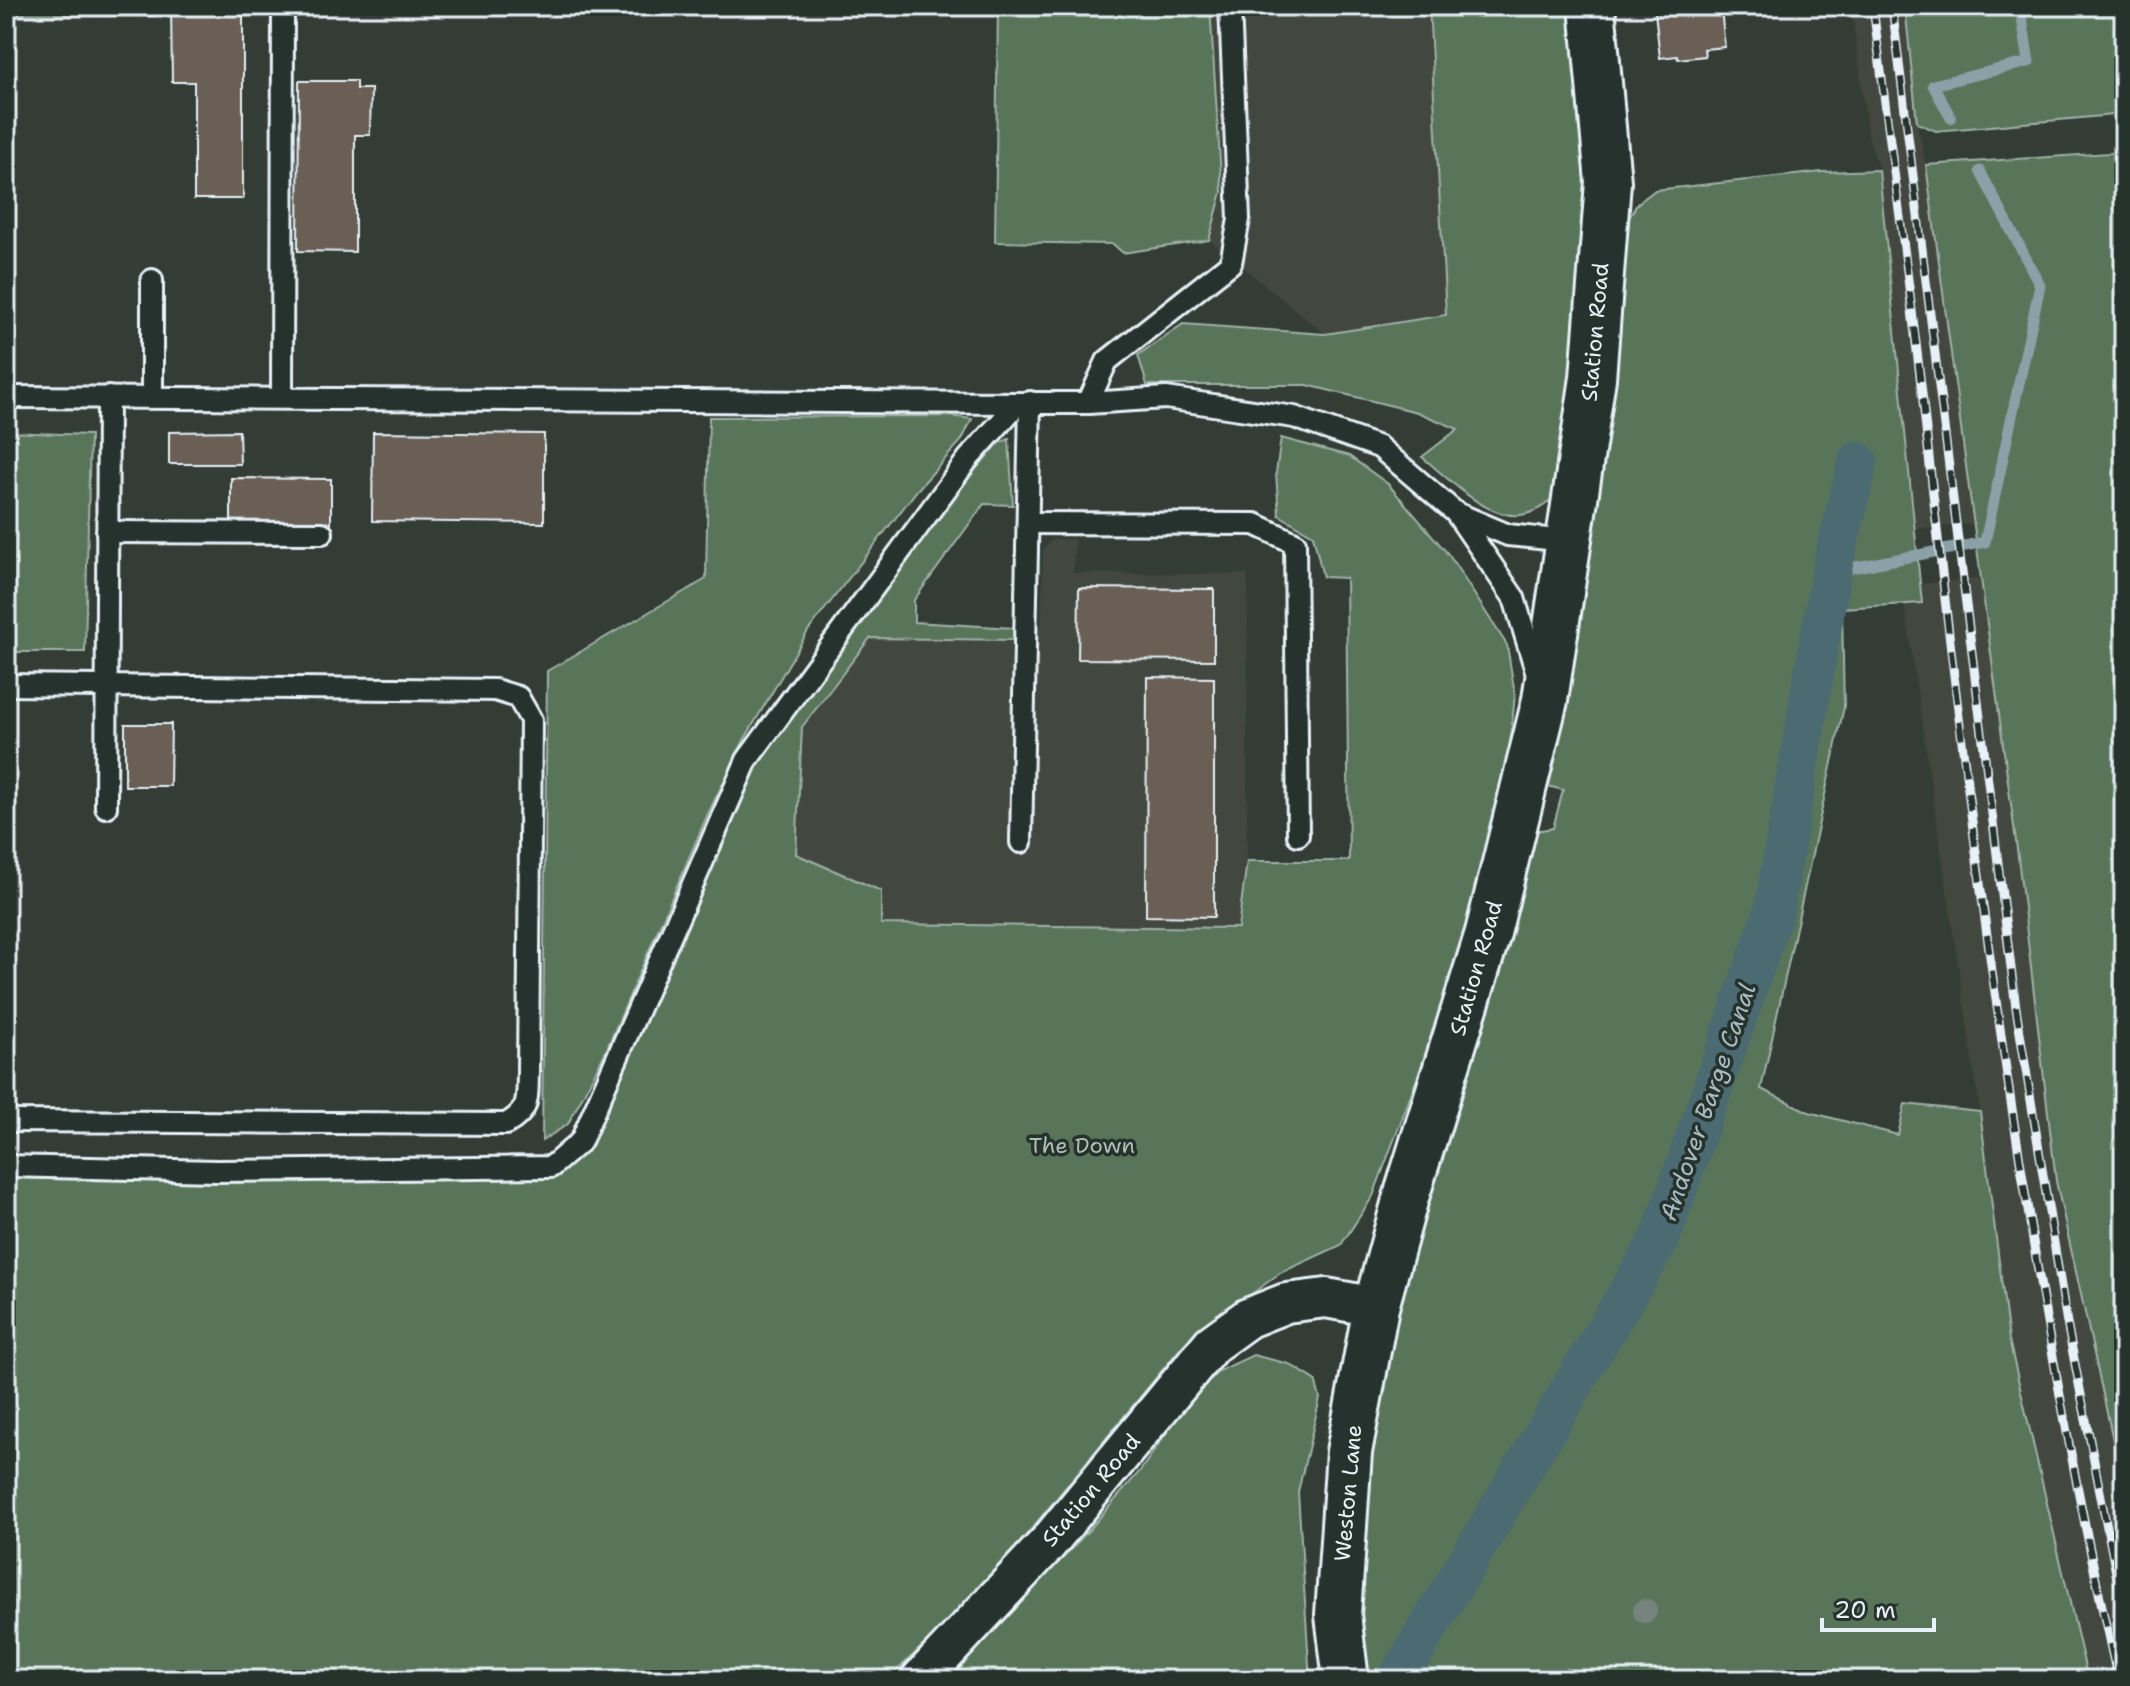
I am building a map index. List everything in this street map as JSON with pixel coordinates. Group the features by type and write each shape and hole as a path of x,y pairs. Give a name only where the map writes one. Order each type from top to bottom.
{"street":[{"name":"Station Road","path":"920,1680 1048,1543 1212,1344 1248,1318 1286,1303 1326,1298 1376,1307 1406,1197 1488,933 1545,700 1593,378 1608,182 1592,6"},
{"name":"Weston Lane","path":"1346,1680 1338,1615 1349,1452 1376,1307"}],"lane":[{"path":"282,398 283,6"},
{"path":"1088,403 1107,361 1231,263 1239,219 1230,6"},
{"path":"152,280 152,397"},
{"path":"6,397 1024,403 1166,398 1294,417 1379,447 1456,513 1514,598 1545,700"},
{"path":"106,807 108,397"},
{"path":"1021,842 1028,523 1024,403"},
{"path":"6,1166 217,1171 551,1167 581,1141 747,760 968,459 1024,403"},
{"path":"1456,513 1508,535 1568,541"},
{"path":"1028,523 1255,524 1295,543 1298,835"},
{"path":"107,532 322,533"},
{"path":"6,685 495,690 518,697 531,720 527,1104 519,1117 506,1124 6,1121"}],"shaded area":[{"path":"1210,6 1429,6 1446,315 1325,334 1209,240 1222,192"},
{"path":"1851,6 1905,6 1917,123 1926,165 1974,524 1916,529 1879,170 1868,137"},
{"path":"1054,539 1075,539 1073,573 1248,574 1247,861 1238,928 880,924 796,854 802,727 869,638 1013,640 1014,628 1041,628 1043,548"},
{"path":"1981,578 2056,1181 2124,1490 2124,1680 2088,1680 2009,1340 1980,1112 1904,603 1921,603 1920,584"}],"green space":[{"path":"6,6 155,6 155,16 6,14"},
{"path":"998,6 1210,6 1222,192 1209,240 1123,253 1113,244 995,242"},
{"path":"1429,6 1582,6 1594,188 1560,490 1542,507 1525,515 1507,514 1489,508 1422,457 1458,429 1417,412 1307,385 1147,385 1138,355 1183,324 1325,334 1446,315"},
{"path":"1905,6 2124,6 2124,114 1936,131 1917,123"},
{"path":"2124,152 2124,1490 2056,1181 2018,857 1926,165"},
{"path":"1879,170 1922,603 1842,608 1844,707 1761,1089 1809,1112 1898,1135 1905,1104 1980,1112 2009,1340 2088,1680 1360,1680 1359,1575 1370,1458 1399,1289 1535,831 1553,828 1563,790 1547,786 1551,740 1625,225 1637,204 1655,190 1822,172"},
{"path":"950,416 972,419 962,440 918,489 808,631 743,742 707,816 605,1053 568,1124 542,1141 547,671 706,579 709,417"},
{"path":"6,432 90,435 85,652 6,652"},
{"name":"The Down","path":"1281,438 1349,456 1388,484 1449,555 1507,645 1515,694 1502,825 1467,945 1373,1196 1341,1245 1280,1273 1184,1344 980,1591 887,1680 6,1680 6,1161 552,1167 582,1141 753,772 801,700 960,487 999,443 1009,439 1013,505 984,504 914,600 914,622 1014,628 1014,640 870,638 802,727 796,854 881,891 881,924 1238,928 1247,861 1349,861 1346,578 1323,577 1313,535 1279,515 1276,473"},
{"path":"1253,1355 1289,1364 1315,1380 1320,1398 1298,1492 1310,1680 947,1680 1089,1530 1140,1471 1188,1402 1219,1371"}],"building":[{"path":"171,6 243,6 243,199 194,199 194,82 172,82"},
{"path":"1674,6 1700,6 1701,11 1721,9 1725,47 1704,49 1705,56 1660,58 1655,12 1674,9"},
{"path":"299,81 356,81 356,89 371,89 370,135 355,135 355,252 298,251"},
{"path":"239,431 240,464 169,464 169,432"},
{"path":"373,432 544,434 544,523 372,521"},
{"path":"231,478 331,479 331,527 231,527"},
{"path":"1079,588 1214,589 1214,660 1078,659"},
{"path":"1147,677 1214,678 1214,917 1146,916"},
{"path":"125,724 171,724 170,786 125,786"}],"waterway":[{"path":"1951,118 1933,85 2029,62 2020,6"},
{"path":"1831,572 1985,542 2040,285 1980,171"},
{"name":"Andover Barge Canal","path":"1397,1680 1660,1239 1774,911 1831,572 1858,462"}],"railway":[{"path":"1873,6 1918,360 1960,730 2003,1048 2054,1365 2118,1680"},
{"path":"1892,6 2016,1008 2067,1323 2124,1614"}]}
